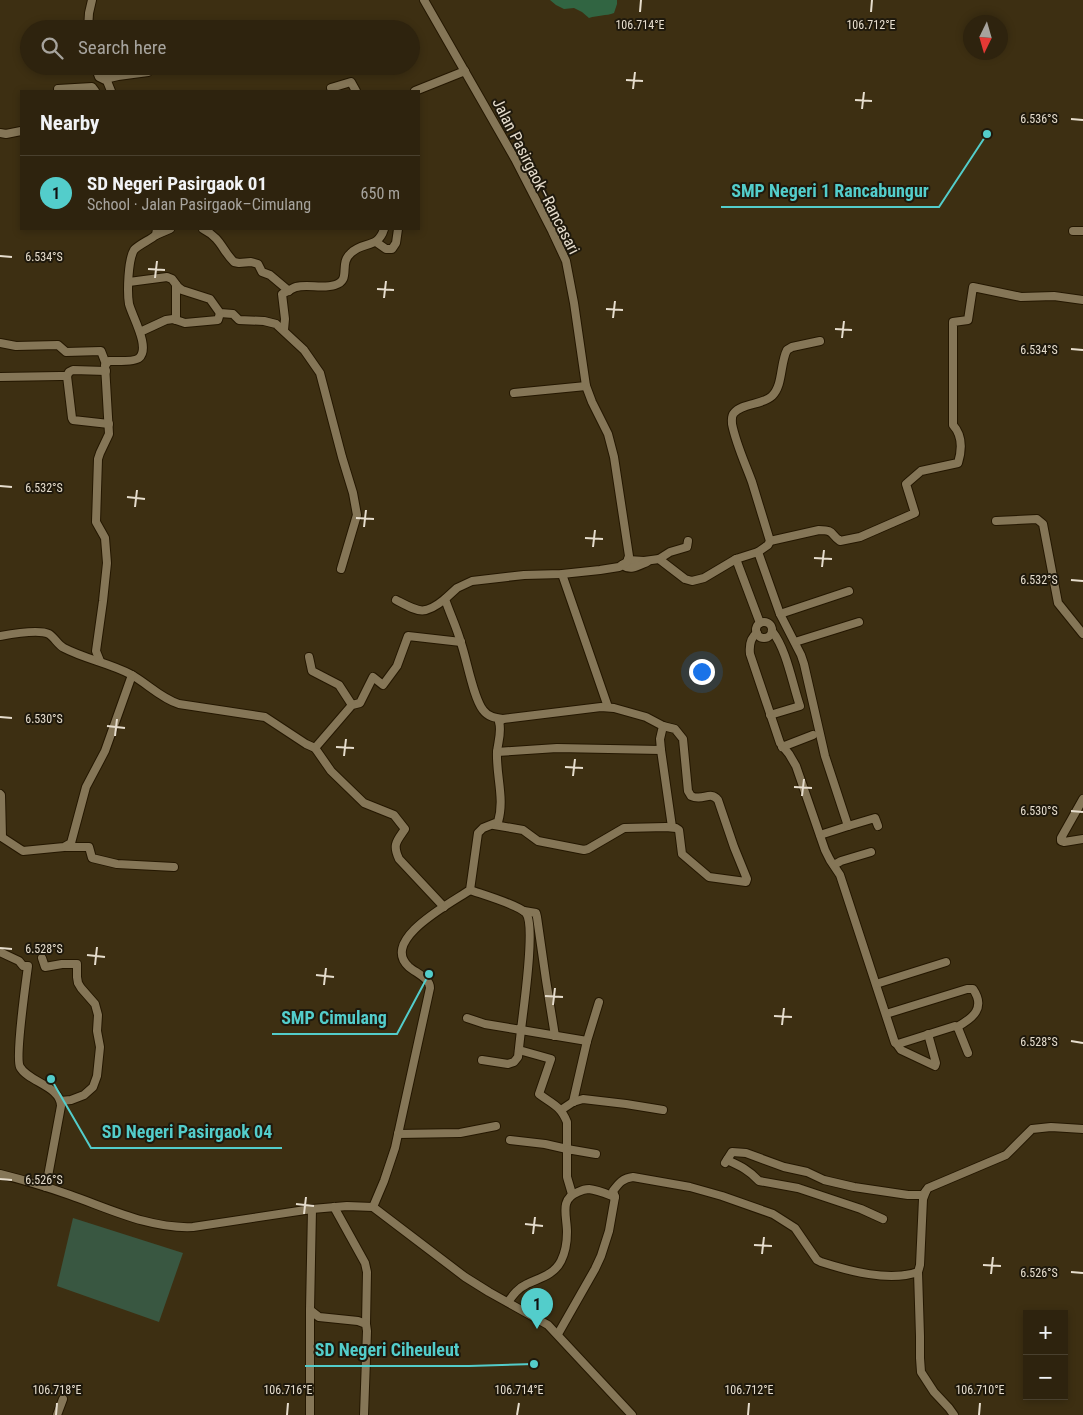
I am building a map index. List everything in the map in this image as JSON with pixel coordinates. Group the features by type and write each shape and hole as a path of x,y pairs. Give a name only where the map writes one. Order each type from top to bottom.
{"street":[{"path":"88,20 92,0"},
{"name":"Jalan Pasirgaok–Rancasari","path":"424,0 515,159 566,261 586,386 608,434 614,457 625,562"},
{"path":"418,90 465,71"},
{"path":"98,75 99,78 106,79 126,75"},
{"path":"106,79 111,90"},
{"path":"331,88 351,82 355,90"},
{"path":"58,88 92,87 95,90"},
{"path":"0,133 6,134 20,131"},
{"path":"205,230 219,241 234,262 258,264 262,272 270,275 289,291"},
{"path":"284,330 285,319 282,294 296,287 335,285 340,282 344,279 344,262 352,251 376,242 384,230"},
{"path":"376,242 386,248 392,248 396,244 398,230"},
{"path":"1073,231 1083,231"},
{"path":"106,367 109,361 139,359 141,355 143,342 128,297 131,258 134,250 157,232"},
{"path":"129,282 167,277 172,279 182,290 210,299 220,313"},
{"path":"176,285 176,320"},
{"path":"656,559 685,579 692,581 704,578 736,559 758,552 768,545 770,541 819,530 827,530 831,531 840,541 860,537 915,513 906,484 922,472 958,463 962,450 958,431 953,426 953,322 968,320 973,286 1021,297 1054,296 1083,300"},
{"path":"140,332 166,320 185,322 218,320 220,313"},
{"path":"220,313 233,314 239,320 273,322 304,350 320,373 342,457 354,493 357,515 341,570"},
{"path":"770,541 738,444 732,416 736,411 766,400 774,395 778,386 783,360 788,350 792,347 820,341"},
{"path":"0,343 16,346 58,345 66,352 101,351 106,367 109,436 101,449 98,459 97,524 106,538 107,563 96,651 100,662"},
{"path":"106,367 72,370 67,376 73,420 109,424"},
{"path":"0,376 67,376"},
{"path":"514,394 586,386"},
{"path":"996,521 1037,519 1043,524 1058,603 1083,634"},
{"path":"396,600 414,609 430,610 457,588 472,581 616,568 625,562 656,559 670,552 688,547 688,541"},
{"path":"758,552 780,614 804,664 825,756 848,826"},
{"path":"736,559 760,624"},
{"path":"562,574 608,707"},
{"path":"780,614 849,591"},
{"path":"373,1207 387,1173 398,1134 430,988 428,982 409,968 401,950 403,944 412,933 432,914 470,890 478,833 483,828 494,825 523,830 538,841 584,850 624,828 672,827 678,829 682,854 708,876 743,882 747,881 718,800 712,795 699,799 691,796 688,792 683,740 676,729 663,726 646,717 608,707 585,708 503,719 492,717 481,708 461,642 445,599"},
{"path":"795,642 859,622"},
{"path":"770,715 800,706 778,639 767,623 760,624 757,627 757,633 760,637 770,636 772,631"},
{"path":"0,636 38,632 48,634 64,648 132,675 176,703 265,717 315,748 331,771 364,803 394,815 405,829 396,842 395,850 399,859 444,907"},
{"path":"757,633 752,636 750,654 777,736 796,766 825,850 840,875 896,1043 902,1050 935,1066 936,1063 928,1034"},
{"path":"315,748 352,705 360,703 373,677 383,685 397,666 408,636 461,642"},
{"path":"309,657 312,672 339,686 352,705"},
{"path":"61,848 68,846 72,841 86,787 105,751 132,675"},
{"path":"494,825 499,820 501,807 497,752 500,726 498,722 503,719"},
{"path":"663,726 660,739 672,827"},
{"path":"782,746 813,735"},
{"path":"497,752 557,748 661,750"},
{"path":"0,794 1,836 22,851 89,847 92,858 117,864 174,867"},
{"path":"1083,800 1061,838 1064,842 1083,839"},
{"path":"820,835 875,818 878,826"},
{"path":"834,865 871,852"},
{"path":"470,890 524,911 536,913 556,1036"},
{"path":"482,1060 511,1064 517,1059 529,951 529,920 524,911"},
{"path":"0,952 19,961 23,966 28,966 19,1065 23,1071 52,1091 61,1101 46,1187"},
{"path":"42,958 45,967 77,964 76,977 78,983 95,1004 98,1015 97,1032 100,1048 97,1076 93,1087 77,1099 61,1101"},
{"path":"876,984 946,962"},
{"path":"886,1014 967,988 973,989 977,998 977,1012 957,1027 954,1026 898,1044 896,1043"},
{"path":"573,1102 587,1041 599,1002"},
{"path":"467,1018 485,1024 587,1041"},
{"path":"957,1027 968,1053"},
{"path":"519,1050 550,1059 551,1061 539,1095 552,1102 561,1110 567,1122 567,1177 572,1194"},
{"path":"561,1110 580,1099 663,1110"},
{"path":"398,1134 460,1133 496,1126"},
{"path":"883,1219 862,1209 798,1188 759,1181 748,1170 726,1162 732,1152 746,1153 784,1167 808,1172 824,1180 854,1187 908,1195 923,1195 936,1184 1006,1154 1032,1129 1051,1127 1083,1129"},
{"path":"510,1140 544,1144 596,1154"},
{"path":"0,1174 46,1187 140,1220 176,1227 193,1227 312,1209 373,1207 466,1277 548,1326 558,1334 632,1415"},
{"path":"558,1334 601,1256 609,1232 615,1197 613,1191 626,1178 633,1177 690,1187 747,1204 772,1214 797,1230 821,1262 867,1274 885,1276 918,1272"},
{"path":"508,1302 517,1290 553,1271 561,1261 566,1245 565,1209 567,1201 572,1194 590,1189 615,1197"},
{"path":"926,1191 923,1199 921,1262 918,1272 921,1372 934,1392 950,1408 954,1415"},
{"path":"334,1207 362,1256 366,1268 367,1331 364,1415"},
{"path":"310,1415 312,1209"},
{"path":"310,1310 321,1318 358,1321 366,1324"},
{"path":"57,1415 63,1399"}],"green space":[{"path":"550,0 617,0 617,4 614,13 589,18 574,8 564,9"},
{"path":"73,1218 183,1253 159,1322 57,1286"}],"place":[{"name":"SMP Negeri 1 Rancabungur","path":"987,134"},
{"name":"SMP Cimulang","path":"429,974"},
{"name":"SD Negeri Pasirgaok 04","path":"51,1079"},
{"name":"SD Negeri Pasirgaok 01","path":"537,1329"},
{"name":"SD Negeri Ciheuleut","path":"534,1364"}]}
